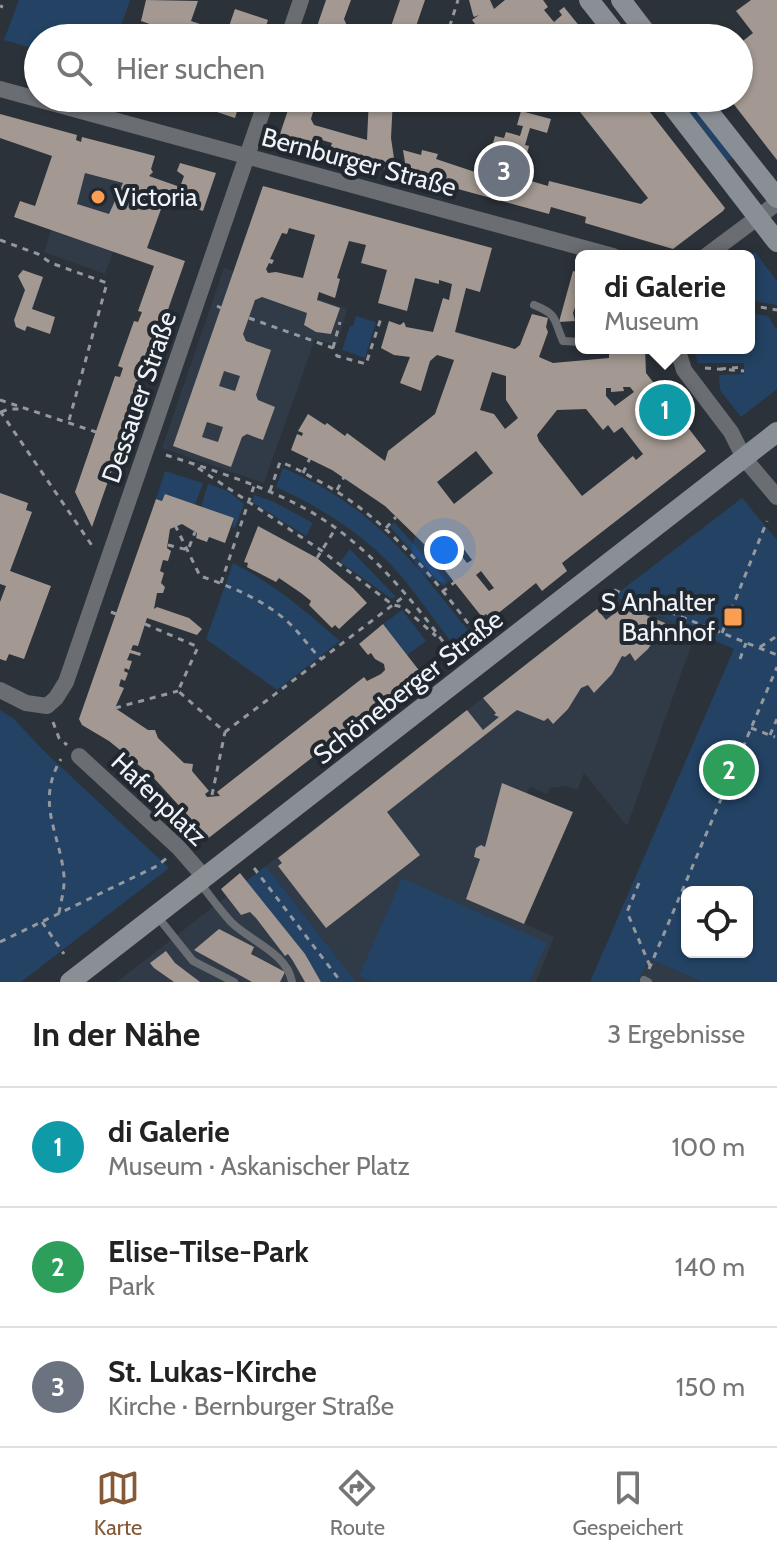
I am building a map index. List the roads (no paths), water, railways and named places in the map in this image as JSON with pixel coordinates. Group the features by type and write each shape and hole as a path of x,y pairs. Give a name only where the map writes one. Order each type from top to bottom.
{"street":[{"path":"293,24 301,0"},
{"path":"589,0 620,24"},
{"path":"621,0 630,24"},
{"name":"Bernburger Straße","path":"0,89 24,96"},
{"name":"Bernburger Straße","path":"85,112 591,250"},
{"name":"Dessauer Straße","path":"0,690 26,703 47,706 66,682 262,112"},
{"path":"677,112 777,242"},
{"path":"709,112 777,200 714,250"},
{"path":"725,174 745,158"},
{"path":"679,354 684,370 731,432 744,458 777,497"},
{"name":"Schöneberger Straße","path":"70,982 777,432"},
{"name":"Hafenplatz","path":"79,756 186,856 202,880"}],"lane":[{"path":"534,305 557,318 563,341 575,342"},
{"path":"202,880 233,924 261,942 286,967 292,982"},
{"path":"157,915 193,961 234,982"}],"place":[{"name":"St. Lukas-Kirche","path":"504,171"},
{"name":"Victoria","path":"98,197"},
{"name":"di Galerie","path":"665,410"},
{"name":"S Anhalter Bahnhof","path":"733,617"},
{"name":"Elise-Tilse-Park","path":"729,770"}]}
